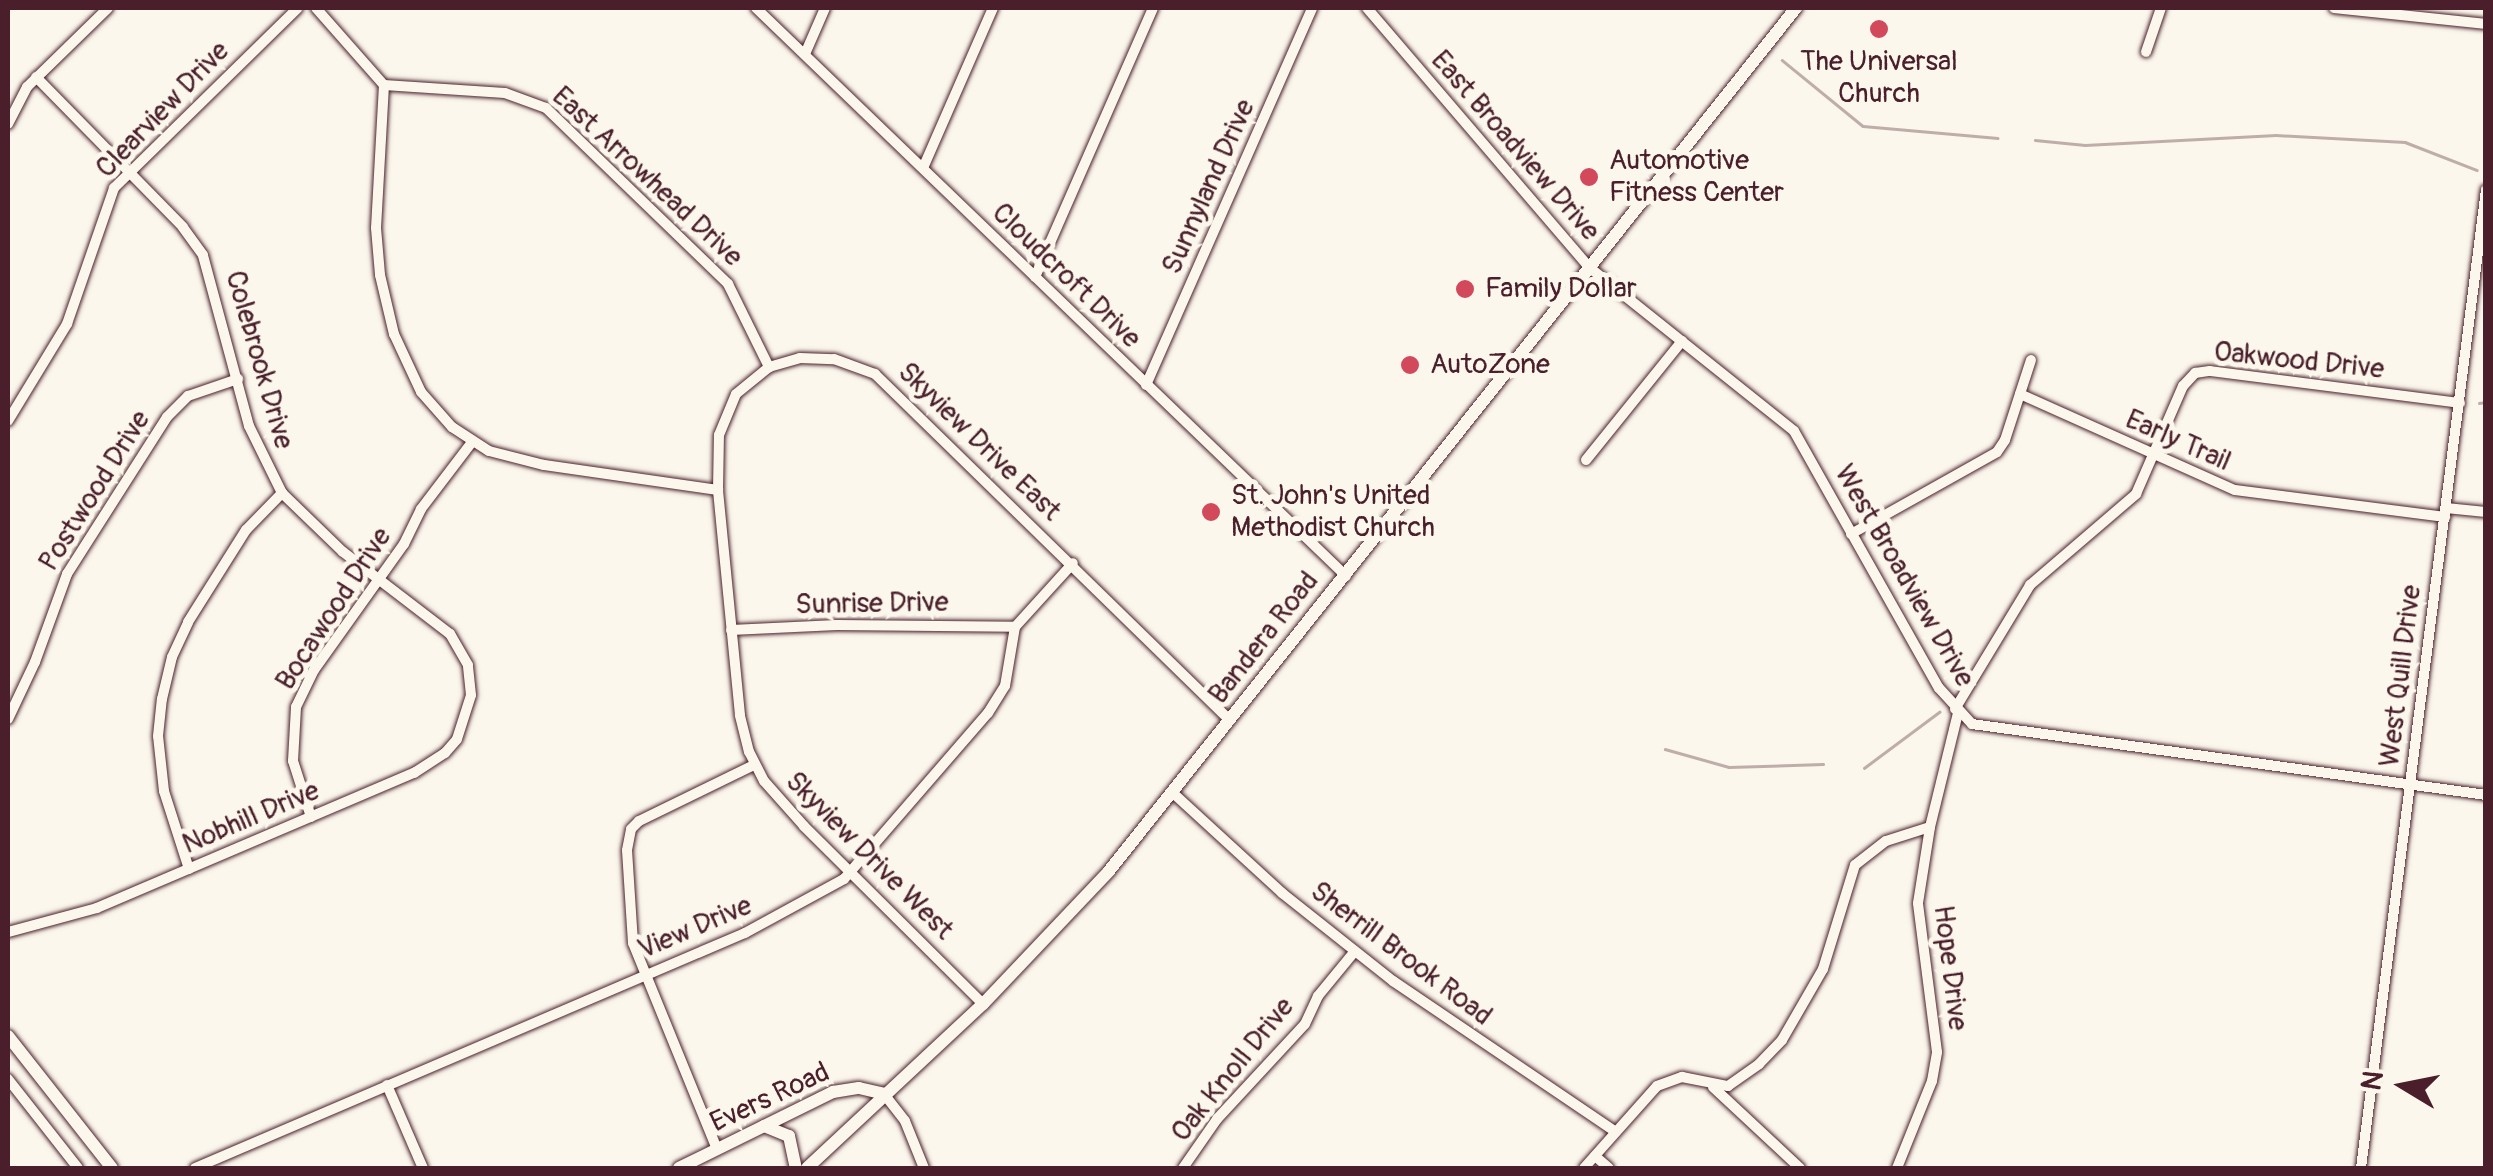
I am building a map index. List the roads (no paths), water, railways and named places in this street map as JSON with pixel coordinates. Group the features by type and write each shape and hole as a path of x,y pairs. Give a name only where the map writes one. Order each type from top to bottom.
{"main road":[{"name":"Bandera Road","path":"807,1168 983,1004 1096,886 1174,793 1796,8"},
{"path":"8,1036 112,1168"},
{"name":"Evers Road","path":"679,1168 846,1089 884,1094"},
{"path":"764,1126 789,1136 796,1168"}],"street":[{"path":"87,8 97,18"},
{"path":"8,124 36,76 108,8"},
{"name":"Clearview Drive","path":"8,421 67,324 100,218 128,171 298,8"},
{"path":"316,8 384,85 376,228 384,295 402,355 422,392 452,427 489,452 544,465 718,490 724,417 744,386 769,368"},
{"name":"Cloudcroft Drive","path":"756,8 1346,576"},
{"path":"804,54 825,8"},
{"path":"923,168 994,8"},
{"path":"1035,277 1153,8"},
{"name":"Sunnyland Drive","path":"1146,385 1312,8"},
{"name":"East Broadview Drive","path":"1367,8 1590,268"},
{"path":"2146,52 2160,8"},
{"path":"2334,8 2486,24"},
{"name":"Colebrook Drive","path":"36,76 183,227 208,264 260,456 282,493 317,531 450,634 468,665 471,695"},
{"name":"East Arrowhead Drive","path":"384,85 504,94 546,108 728,284 769,368"},
{"name":"West Quill Drive","path":"2363,1168 2486,190"},
{"name":"West Broadview Drive","path":"1590,268 1794,431 1956,711 1972,724 2486,795"},
{"path":"1586,460 1682,341"},
{"name":"Skyview Drive East","path":"769,368 812,357 851,363 875,374 1230,721"},
{"path":"1851,534 1997,452 2005,440 2031,360"},
{"name":"Oakwood Drive","path":"1930,827 1956,711 2030,585 2130,502 2155,456 2183,386 2195,373 2210,371 2460,403"},
{"name":"Postwood Drive","path":"8,719 36,662 67,574 166,418 188,396 238,379"},
{"name":"Early Trail","path":"2020,394 2234,490 2446,512 2486,512"},
{"name":"Bocawood Drive","path":"311,817 293,762 296,707 314,670 379,578 428,499 472,442"},
{"name":"Skyview Drive West","path":"718,490 740,715 754,765 804,826 983,1004"},
{"path":"190,868 172,824 160,760 162,698 172,657 188,622 246,530 282,493"},
{"path":"1015,627 1072,563"},
{"name":"Sunrise Drive","path":"731,630 838,624 1015,627"},
{"name":"View Drive","path":"195,1168 745,933 853,872 997,700 1008,675 1015,627"},
{"name":"Nobhill Drive","path":"8,932 97,908 428,766 456,739 471,695"},
{"path":"717,1149 642,975 628,916 626,861 632,829 639,820 754,765"},
{"name":"Sherrill Brook Road","path":"1174,793 1282,893 1354,951 1420,1001 1616,1132"},
{"path":"1584,1168 1657,1086 1674,1077 1728,1086 1740,1080 1798,1017 1824,970 1855,865 1886,841 1930,827"},
{"name":"Hope Drive","path":"1897,1168 1932,1080 1937,1052 1918,903 1930,827"},
{"name":"Oak Knoll Drive","path":"1183,1168 1217,1119 1305,1024 1318,996 1354,951"},
{"path":"8,1079 78,1168"},
{"path":"387,1084 423,1168"},
{"path":"1710,1084 1800,1168"},
{"path":"884,1094 905,1121 924,1168"},
{"path":"1595,1156 1609,1168"}],"waterway":[{"path":"1782,60 1863,126 1997,138"},
{"path":"2035,140 2085,145 2276,135 2405,142 2477,170"},
{"path":"2479,403 2486,402"},
{"path":"1864,768 1939,712"},
{"path":"1665,749 1729,767 1823,764"}],"place":[{"name":"The Universal Church","path":"1879,29"},
{"name":"Automotive Fitness Center","path":"1589,177"},
{"name":"Family Dollar","path":"1465,289"},
{"name":"AutoZone","path":"1410,365"},
{"name":"St. John's United Methodist Church","path":"1211,512"}]}
